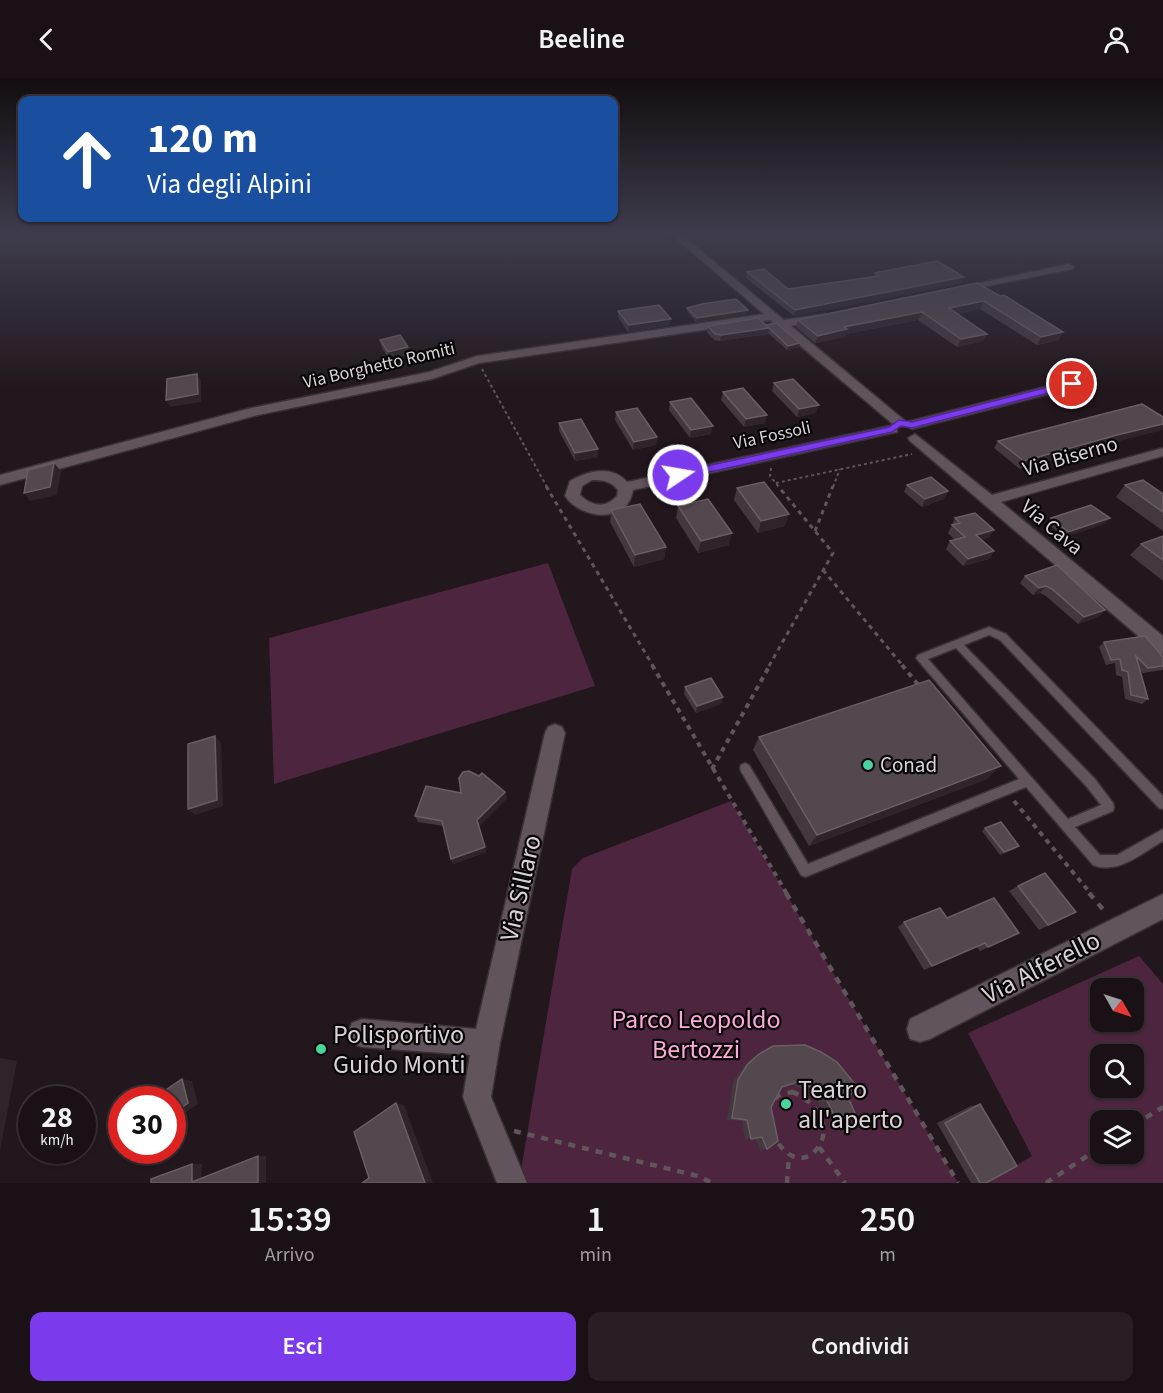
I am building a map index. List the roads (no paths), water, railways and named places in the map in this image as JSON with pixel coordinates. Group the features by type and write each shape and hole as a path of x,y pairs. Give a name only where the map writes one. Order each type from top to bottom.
{"street":[{"name":"Via Cava","path":"738,287 988,501 1162,646"},
{"path":"942,292 968,287"},
{"name":"Via Borghetto Romiti","path":"0,480 256,411 432,375 477,360 828,315"},
{"name":"Via Fossoli","path":"625,487 905,429 1080,382"},
{"name":"Via Biserno","path":"988,501 1163,452"},
{"name":"Via Sillaro","path":"512,1183 477,1097 486,1043 555,733"},
{"name":"Via Alferello","path":"920,1029 1118,928 1160,912"},
{"path":"362,1034 486,1043"}],"lane":[{"path":"1163,804 1003,637 989,631 921,658 1096,861 1118,861 1163,835"},
{"path":"957,643 1091,783 1109,807 1066,826"},
{"path":"745,768 805,871 1027,781"}],"place":[{"name":"Conad","path":"868,765"},
{"name":"Polisportivo Guido Monti","path":"321,1049"},
{"name":"Teatro all'aperto","path":"786,1104"}],"park label":[{"name":"Parco Leopoldo Bertozzi","path":"696,1034"}]}
